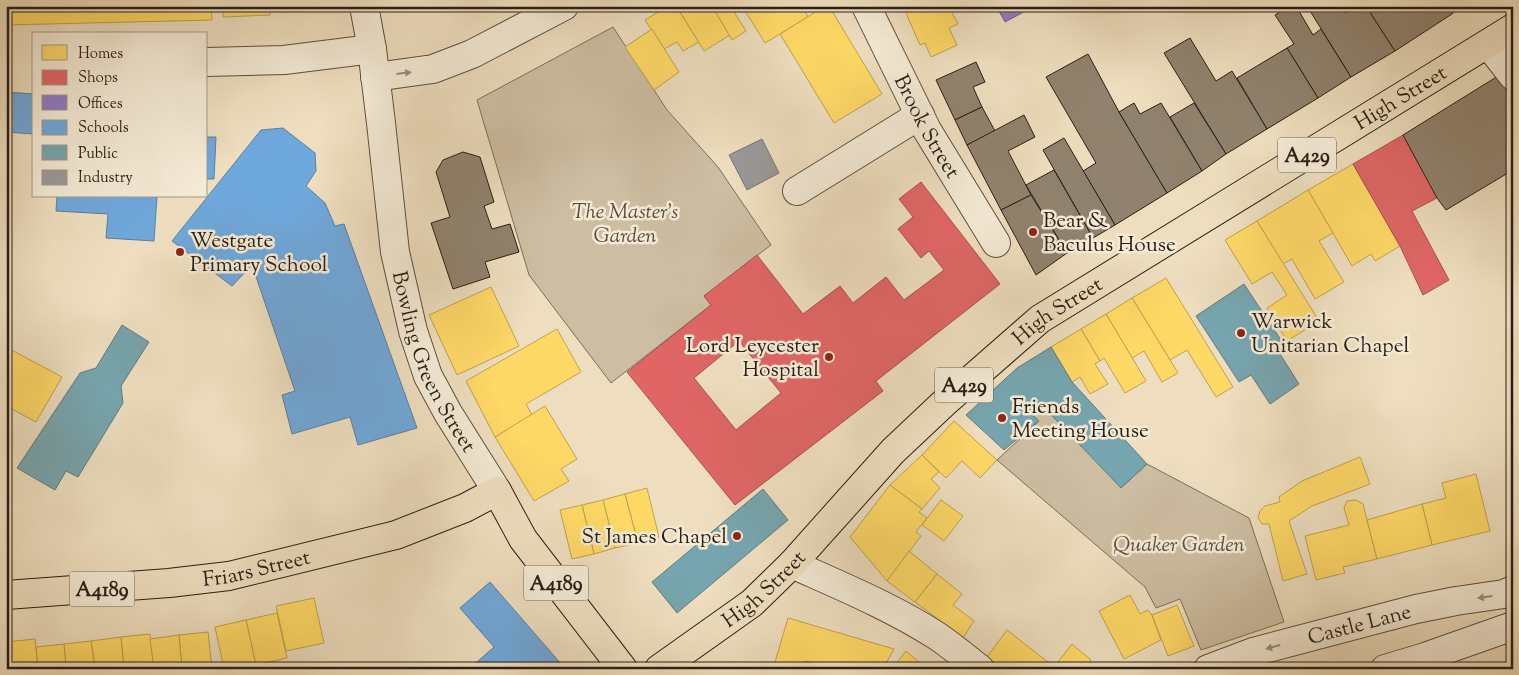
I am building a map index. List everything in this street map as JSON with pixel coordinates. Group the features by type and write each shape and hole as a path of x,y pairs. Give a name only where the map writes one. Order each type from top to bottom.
{"main road":[{"name":"High Street","path":"659,669 752,603 792,564 893,451 962,387 1040,319 1513,28"},
{"name":"Friars Street","path":"6,596 169,583 229,576 396,534 465,508 497,492"},
{"name":"Bowling Green Street","path":"497,492 523,539 623,669"}],"street":[{"name":"Bowling Green Street","path":"364,6 372,49 395,252 413,331 428,376 448,414 497,492"},
{"path":"375,77 433,70 472,54 529,15 564,6"},
{"name":"Brook Street","path":"866,6 927,130 996,243"},
{"path":"1488,44 1513,76"},
{"path":"208,62 284,60 372,49"},
{"path":"796,191 920,115"},
{"path":"792,564 861,594 937,636 980,669"},
{"name":"Castle Lane","path":"1208,669 1253,652 1416,609 1504,594 1513,590"},
{"path":"1385,669 1426,657 1513,626"}],"green space":[{"name":"The Master's Garden","path":"613,27 667,110 718,167 771,245 704,296 711,305 611,383 529,275 477,100"},
{"name":"Quaker Garden","path":"1039,402 1122,487 1147,464 1249,518 1284,622 1201,650 1180,599 1156,608 1145,587 997,460 1039,421 1028,411"}],"building: Homes":[{"path":"6,6 211,6 212,20 6,25"},
{"path":"223,6 270,6 270,15 223,17"},
{"path":"668,6 676,6 699,42 683,51 677,42 664,49 645,20"},
{"path":"712,6 730,35 704,51 677,7"},
{"path":"712,6 742,6 734,12 746,31 732,40"},
{"path":"742,6 802,6 808,17 765,43"},
{"path":"825,6 829,6 882,94 834,123 780,34"},
{"path":"903,6 937,6 939,11 949,7 958,24 949,28 957,45 931,57 925,43 920,45"},
{"path":"652,29 679,72 654,90 625,47"},
{"path":"1353,164 1400,246 1375,261 1371,254 1352,266 1308,190"},
{"path":"1308,190 1333,233 1319,241 1344,282 1315,299 1292,259 1283,264 1257,221"},
{"path":"1257,221 1319,321 1287,341 1267,308 1287,295 1272,272 1252,284 1225,240"},
{"path":"1166,278 1233,387 1216,397 1187,350 1170,360 1132,298"},
{"path":"491,287 519,346 457,375 429,315"},
{"path":"1132,298 1178,373 1162,382 1144,351 1132,358 1106,314"},
{"path":"1106,314 1146,381 1125,393 1104,358 1100,361 1081,329"},
{"path":"557,329 581,372 526,404 532,415 495,437 466,381"},
{"path":"1081,329 1100,361 1095,364 1108,384 1090,394 1080,377 1072,382 1051,347"},
{"path":"6,347 62,377 36,422 6,406"},
{"path":"545,406 577,459 561,469 569,481 534,501 495,437"},
{"path":"954,421 997,460 980,478 962,461 946,478 922,455"},
{"path":"922,455 939,472 931,479 940,488 922,509 890,485"},
{"path":"1360,457 1370,484 1312,506 1289,521 1307,574 1283,581 1269,524 1262,524 1258,518 1260,511 1265,506 1280,502 1279,497 1302,481"},
{"path":"1476,474 1490,531 1432,545 1422,504 1446,498 1442,483"},
{"path":"890,485 922,509 919,512 927,518 916,532 921,536 887,581 850,537"},
{"path":"647,488 659,537 638,543 625,494"},
{"path":"625,494 638,543 615,548 603,500"},
{"path":"603,500 615,548 594,554 582,505"},
{"path":"941,500 963,516 944,541 922,525"},
{"path":"1356,500 1363,504 1377,559 1343,567 1345,573 1316,580 1305,536 1349,525 1344,508 1347,501"},
{"path":"1422,504 1432,545 1377,559 1367,520"},
{"path":"582,505 594,554 572,559 560,510"},
{"path":"909,551 937,574 915,602 887,581"},
{"path":"937,574 962,594 953,605 974,621 963,638 915,602"},
{"path":"1130,595 1140,614 1148,610 1152,615 1161,640 1124,659 1099,611"},
{"path":"314,598 324,643 286,651 276,606"},
{"path":"1177,605 1194,646 1168,656 1152,615"},
{"path":"277,613 287,658 256,665 246,620"},
{"path":"788,618 894,649 883,669 833,669 805,661 803,669 773,669"},
{"path":"246,620 256,665 224,669 215,627"},
{"path":"1007,630 1054,667 1072,644 1091,660 1085,669 1003,669 987,657"},
{"path":"208,632 212,669 182,669 179,635"},
{"path":"150,634 154,669 124,669 121,637"},
{"path":"179,635 182,669 154,669 150,639"},
{"path":"121,637 124,669 95,669 91,641"},
{"path":"35,639 38,669 6,669 6,642"},
{"path":"91,641 95,669 66,669 64,644"},
{"path":"64,644 66,669 38,669 36,647"},
{"path":"906,651 927,669 892,669"}],"building: Shops":[{"path":"1447,6 1464,6 1452,14"},
{"path":"1403,135 1437,198 1412,211 1449,280 1423,295 1400,246 1353,164"},
{"name":"Lord Leycester Hospital","path":"921,182 1000,284 876,381 883,391 735,505 627,372 711,305 704,296 757,255 803,314 840,286 853,303 886,277 904,300 944,270 929,251 921,258 898,229 913,217 899,199","holes":["739,341 781,393 736,430 694,378"]}],"building: Offices":[{"path":"996,6 1035,6 1005,22"}],"building: Schools":[{"path":"6,92 32,94 32,134 6,132"},
{"path":"283,128 315,153 316,171 306,186 325,203 335,226 344,224 417,428 358,445 350,417 292,434 282,395 295,391 252,265 232,286 172,241 261,130"},
{"path":"208,137 216,137 214,179 208,179"},
{"path":"57,198 157,198 154,241 106,238 108,214 56,211"},
{"path":"490,582 562,665 557,669 469,669 494,647 460,608"}],"building: Public":[{"name":"Warwick Unitarian Chapel","path":"1244,284 1287,349 1280,354 1299,384 1270,404 1251,375 1239,382 1196,316"},
{"path":"122,325 149,342 121,386 123,403 78,477 66,471 55,490 17,468 80,373 96,368"},
{"name":"Friends Meeting House","path":"1051,347 1072,382 1147,464 1121,488 1039,402 1028,411 1039,421 1004,450 966,415 1017,368"},
{"name":"St James Chapel","path":"763,489 788,520 677,613 652,582"}],"building: Industry":[{"path":"762,139 779,173 747,190 729,155"}],"building: Other":[{"path":"1290,6 1296,6 1313,35 1321,29 1351,77 1318,98 1287,48 1294,44 1275,15"},
{"path":"1307,6 1341,6 1345,13 1356,6 1366,6 1395,51 1351,77"},
{"path":"1366,6 1447,6 1452,14 1395,51"},
{"path":"1190,38 1216,81 1232,71 1267,129 1226,154 1164,53"},
{"path":"1287,48 1318,98 1267,129 1237,78"},
{"path":"1088,54 1119,112 1167,193 1115,225 1083,171 1096,163 1046,77"},
{"path":"976,62 985,82 973,87 982,107 955,120 936,80"},
{"path":"1498,76 1513,99 1513,170 1446,210 1437,198 1403,135"},
{"path":"1134,103 1140,114 1161,103 1202,171 1167,193 1119,112"},
{"path":"1194,103 1226,154 1202,171 1170,117"},
{"path":"982,107 995,131 967,145 955,120"},
{"path":"1024,115 1035,137 1008,151 1031,195 1001,210 967,145"},
{"path":"1064,138 1115,225 1093,238 1043,150"},
{"path":"463,152 480,157 494,202 484,206 492,229 510,224 519,252 485,262 490,277 453,289 431,223 450,217 436,172 443,160"},
{"path":"1054,170 1093,238 1067,253 1026,185"},
{"name":"Bear & Baculus House","path":"1031,195 1067,253 1036,275 1001,210"}],"place":[{"name":"Bear & Baculus House","path":"1033,232"},
{"name":"Westgate Primary School","path":"180,252"},
{"name":"Warwick Unitarian Chapel","path":"1241,333"},
{"name":"Lord Leycester Hospital","path":"829,357"},
{"name":"Friends Meeting House","path":"1002,418"},
{"name":"St James Chapel","path":"737,536"}]}
